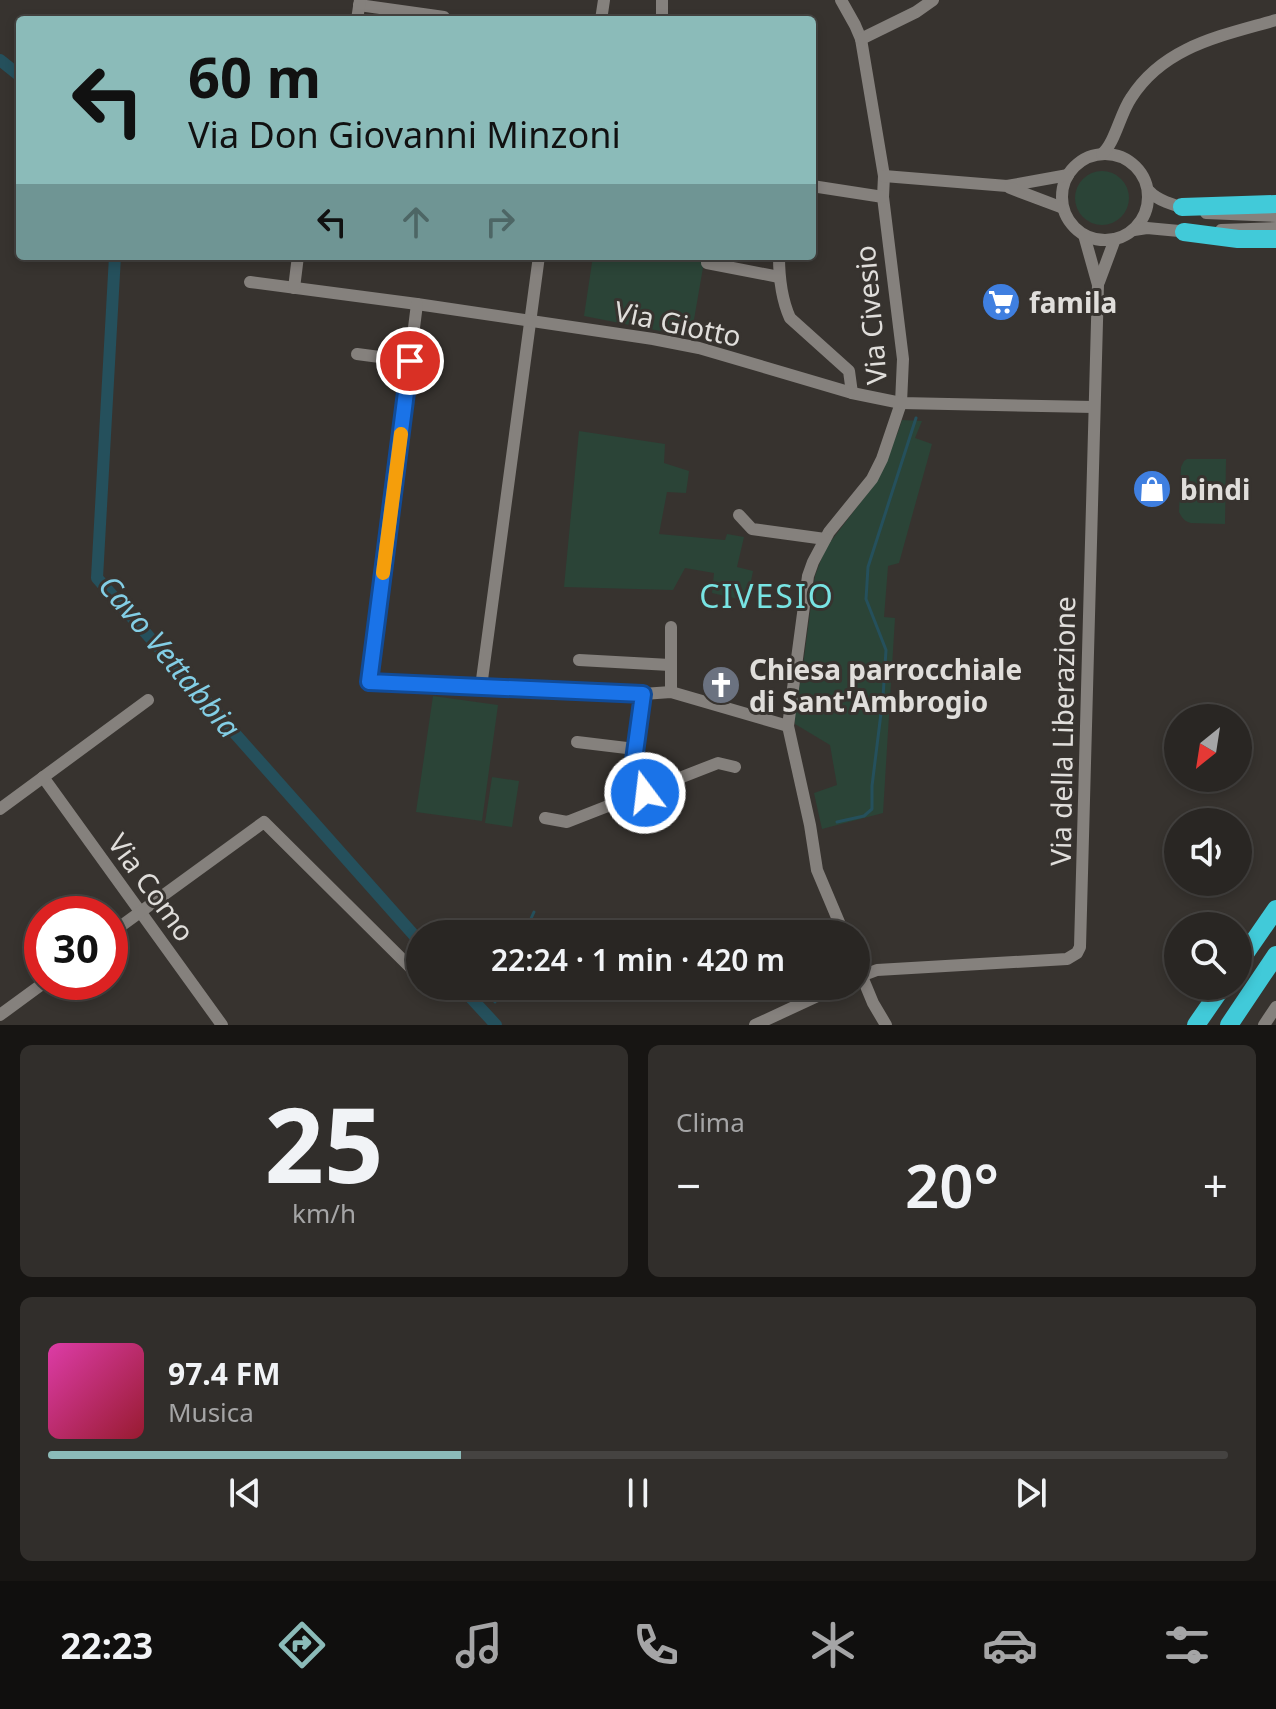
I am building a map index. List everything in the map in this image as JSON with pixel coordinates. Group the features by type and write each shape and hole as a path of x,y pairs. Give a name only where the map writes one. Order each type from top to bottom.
{"highway":[{"path":"1182,207 1276,204"},
{"path":"1184,232 1238,239 1276,239"},
{"path":"1252,944 1276,909"},
{"path":"1229,1025 1276,955"},
{"path":"1196,1025 1213,1000"}],"street":[{"name":"Via Civesio","path":"838,920 817,870 788,726 808,576 825,539 872,479 882,459 901,403 903,359 883,197 884,176 861,39 841,0"},
{"path":"861,39 916,12 933,0"},
{"path":"360,3 438,16"},
{"path":"1102,154 1107,150 1132,96 1148,75 1167,59 1205,40 1276,20"},
{"path":"1114,135 1120,156"},
{"path":"1276,216 1210,214 1154,197 1144,176 1120,156 1102,154 1078,163 1063,187 1063,208 1069,220 1076,229 1093,239 1115,239 1147,228 1184,232 1276,228"},
{"path":"884,176 1007,186 1068,175"},
{"path":"1007,186 1063,208"},
{"path":"816,187 883,197"},
{"path":"1134,230 1148,206 1149,191"},
{"name":"Via della Liberazione","path":"870,973 1067,959 1080,947 1098,285 1084,235"},
{"name":"Via della Liberazione","path":"1098,285 1115,239"},
{"path":"294,288 298,260"},
{"path":"481,687 538,260"},
{"path":"779,260 779,277 790,318 849,371 852,393"},
{"path":"707,263 779,277"},
{"name":"Via Giotto","path":"250,282 653,339 699,348 852,393 901,403 1094,407"},
{"path":"417,304 369,682 643,694 671,692 788,726"},
{"path":"357,354 410,361"},
{"path":"739,515 752,529 825,539"},
{"path":"671,627 671,692"},
{"path":"579,660 670,665"},
{"path":"643,694 634,760 645,793"},
{"path":"0,809 148,700"},
{"path":"577,742 635,749"},
{"path":"545,818 567,822 718,763 735,767"},
{"name":"Via Como","path":"43,777 222,1025"},
{"path":"128,921 264,822 406,963"},
{"path":"0,1015 24,997"},
{"path":"870,997 886,1025"},
{"path":"755,1025 809,1000"},
{"path":"1264,1025 1276,1007"}],"green space":[{"path":"1102,171 1121,179 1129,198 1121,217 1102,225 1083,217 1075,198 1083,179"},
{"path":"592,260 704,260 691,337 584,316"},
{"path":"902,420 922,421 915,438 932,444 899,563 888,566 884,617 895,618 883,813 822,829 814,793 837,785 830,745 795,724 794,709 815,576 825,549 873,486"},
{"path":"579,431 665,444 664,463 689,471 686,493 667,492 659,534 725,540 727,534 744,537 737,567 753,571 747,601 712,593 714,573 685,568 673,590 564,587"},
{"path":"1187,459 1226,459 1225,524 1191,523 1181,516 1181,467"},
{"path":"433,696 498,705 482,821 416,812"},
{"path":"492,777 519,781 512,827 485,823"}],"waterway":[{"name":"Cavo Vettabbia","path":"0,60 16,73"},
{"name":"Cavo Vettabbia","path":"115,260 97,578 406,926"},
{"path":"837,822 864,816 872,809 886,650 866,599 868,567 916,418"},
{"path":"530,920 534,912"},
{"name":"Cavo Vettabbia","path":"473,1000 496,1025"}],"slow traffic":[{"path":"383,573 401,434"}],"place":[{"name":"famila","path":"1001,302"},
{"name":"bindi","path":"1152,489"},
{"name":"Chiesa parrocchiale di Sant'Ambrogio","path":"721,685"}],"district":[{"name":"CIVESIO","path":"767,595"}],"route":[{"path":"410,361 369,682 643,694 634,760 645,793"}]}
